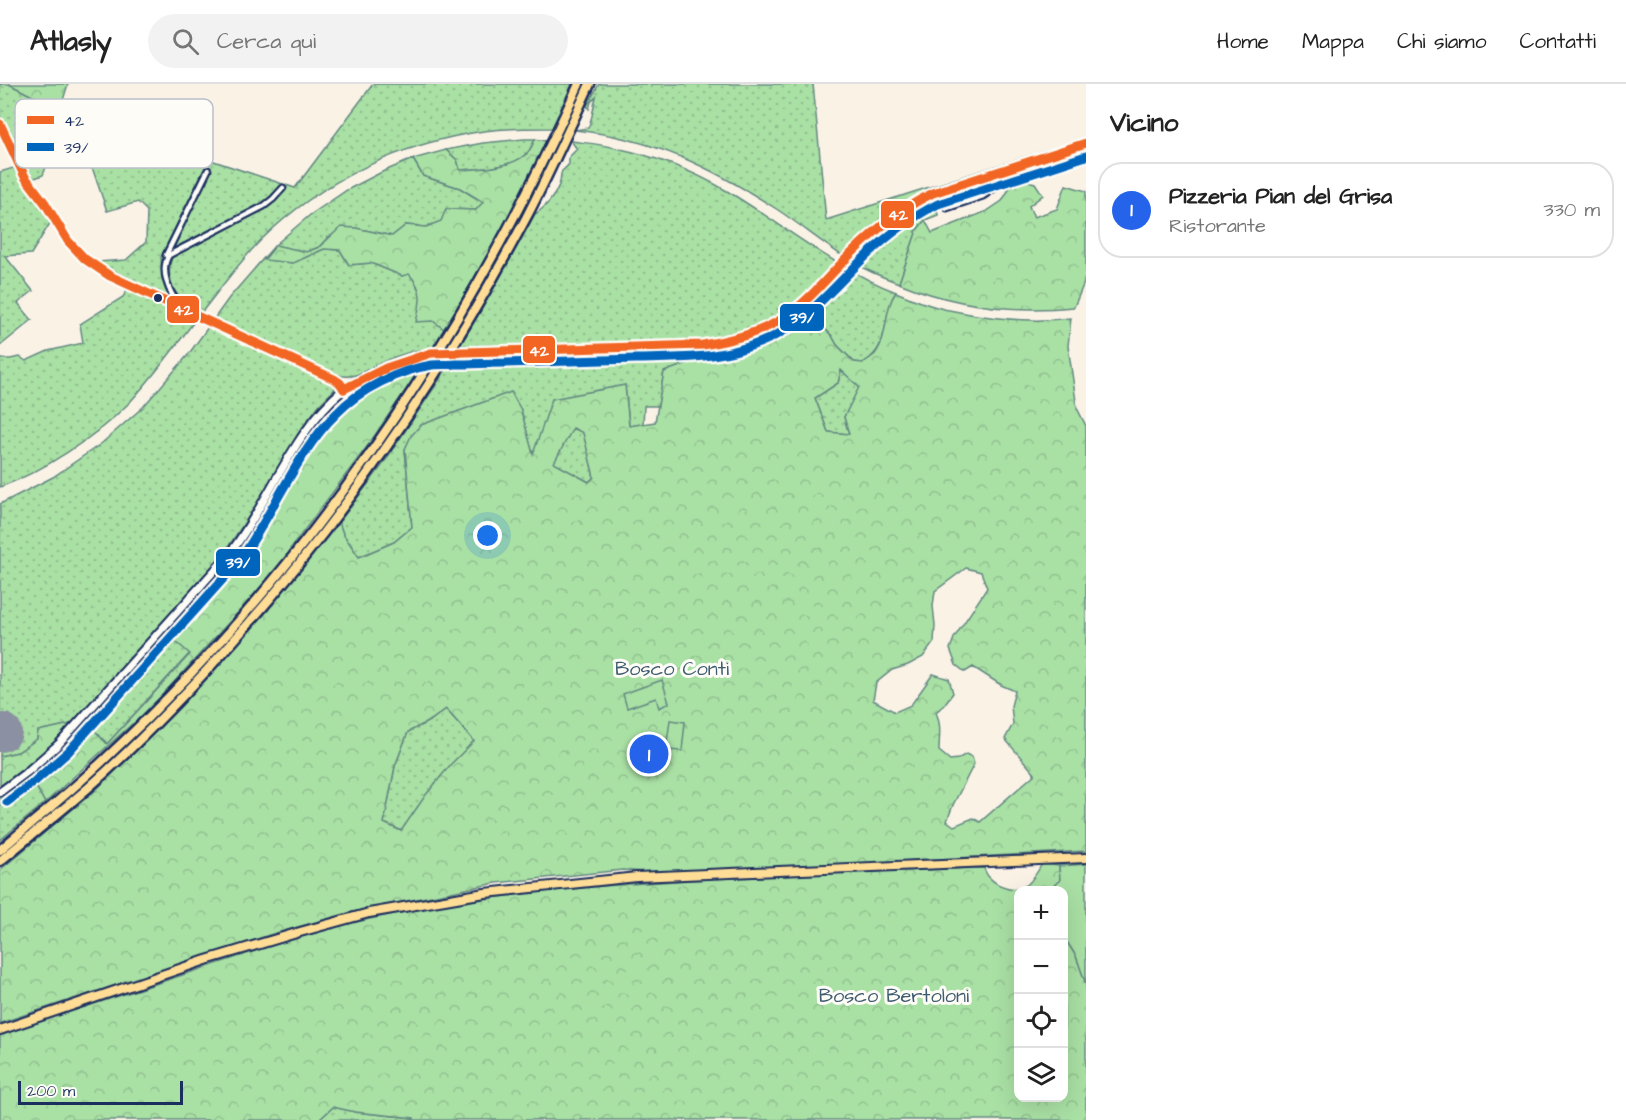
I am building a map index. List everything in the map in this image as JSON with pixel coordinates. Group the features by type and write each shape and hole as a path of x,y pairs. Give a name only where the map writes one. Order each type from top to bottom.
{"highway":[{"path":"0,850 175,704 261,602 295,553 365,462 435,357 495,255 553,142 579,84"},
{"path":"0,861 87,789 228,633 303,559 374,466 410,414 483,297 516,237 590,84"}],"main road":[{"path":"0,124 15,156"},
{"path":"456,352 686,346 720,343 749,335 768,327 801,304 879,227 895,213 918,199 1086,143"},
{"path":"21,168 69,241 85,259 110,276 334,378 344,389"},
{"path":"0,792 59,744 231,552 244,535 306,430 324,408 344,389 364,378 390,366 431,353"},
{"path":"0,1030 207,960 300,932 369,913 474,895 637,877 1086,858"}],"street":[{"path":"947,208 983,196 1014,175 1017,165"},
{"path":"182,308 167,283 166,261 169,248 208,170"},
{"path":"166,261 172,253 268,203 283,188"}],"green space":[{"path":"0,84 9,84 38,99 15,99 15,146 0,116"},
{"path":"9,84 68,84 63,99 38,99"},
{"path":"373,84 572,84 552,128 493,130 453,137 393,155 337,182 285,218 262,239 201,313 174,291 170,275 172,257 272,204 286,187 281,186 265,202 174,248 210,170 207,168 213,168 213,161 295,188"},
{"path":"599,84 813,84 826,220 1086,137 1086,139 937,187 894,209 845,254 851,258 881,229 917,205 1013,171 976,191 936,205 938,215 925,220 917,230 899,283 855,264 778,210 706,168 630,140 575,130 588,128 596,97 589,109 587,106"},
{"path":"535,139 527,154 511,163 494,167 460,170 457,160 446,150 483,143"},
{"path":"535,139 546,141 498,236 444,329 433,321 416,322 420,296 417,285 409,274 402,276 371,263 349,265 340,250 324,249 293,263 264,260 275,245 307,252 319,247 341,227 392,236 406,225 426,227 441,221 446,209 476,210 483,202 460,188 423,176 413,159 446,150 457,160 460,170 494,167 519,159 528,152"},
{"path":"571,141 645,155 701,177 748,204 851,271 896,292 889,307 879,347 872,357 863,363 854,362 823,327 798,317 781,323 810,302 841,270 834,264 806,295 779,316 753,329 716,340 460,346 535,214 546,205 557,189 562,171 569,164 569,157 577,149"},
{"path":"413,159 423,176 460,188 484,203 476,210 446,209 442,221 426,227 406,225 392,236 356,228 328,237 319,247 306,252 275,245 310,215 347,190"},
{"path":"1022,167 1027,167 1027,181 1035,183 1043,195 1029,206 1034,217 1057,209 1066,185 1086,191 1086,278 1074,307 1030,309 985,306 942,297 899,283 917,230 925,220 932,233 987,211 1002,201"},
{"path":"13,168 52,220 31,254 5,256 33,291 18,303 32,320 0,346 0,172"},
{"path":"26,168 46,168 43,175 32,179"},
{"path":"90,168 205,168 161,257 162,277 170,299 96,262 126,260 146,242 147,211 138,202 107,211"},
{"path":"275,245 265,259 293,263 324,249 340,250 349,265 371,263 402,276 409,273 432,319 444,329 433,348 401,355 361,373 345,376 217,321 213,328 331,383 335,386 334,390 319,405 299,432 261,498 222,556 71,724 38,731 37,739 18,752 0,756 0,504 53,477 102,443 143,407 188,355 229,298"},
{"path":"128,289 196,319 145,385 100,429 50,463 0,487 0,359 20,357 26,361 48,351 83,343 80,324 123,297"},
{"name":"Bosco Conti","path":"896,292 936,307 1010,319 1071,318 1068,346 1077,408 1086,426 1086,851 846,864 642,872 623,870 496,883 352,912 269,935 0,1023 0,870 98,788 147,739 132,724 45,803 30,775 86,721 107,744 190,654 166,633 238,551 265,511 310,434 340,403 380,377 426,360 369,444 290,549 306,562 339,522 343,534 359,557 394,542 412,527 405,449 411,436 421,425 511,392 521,410 533,454 552,399 625,385 629,426 655,422 664,372 737,345 798,317 810,318 823,327 854,362 863,363 875,354 879,347","holes":["841,370 859,387 844,417 849,434 828,432 815,398 838,383","573,428 583,433 594,477 589,482 554,463","966,568 981,572 987,588 954,638 950,649 956,665 965,672 973,667 1015,691 1011,706 1013,724 1005,739 1035,774 980,822 973,818 954,826 947,821 974,764 972,757 966,754 958,759 950,760 939,751 940,727 936,712 953,693 949,679 933,674 911,705 895,712 873,700 876,683 892,670 923,657 934,642 935,591","253,596 269,609 179,708 164,693","446,709 474,741 451,764 425,796 401,831 384,823 395,766 408,732"]},
{"path":"752,338 664,372 658,406 644,406 643,424 629,426 625,386 533,455 521,410 405,449 412,527 394,542 359,557 343,534 339,522 381,467 454,358 691,351 736,344"},
{"path":"841,370 860,387 844,417 849,434 828,432 815,398 838,383"},
{"path":"573,427 584,433 594,477 589,482 553,463"},
{"path":"166,633 190,653 107,744 86,721"},
{"path":"662,680 669,703 659,708 656,698 627,708 623,694"},
{"path":"446,709 474,741 436,784 402,831 384,823 395,766 408,732"},
{"path":"670,720 685,722 682,751 666,750"},
{"path":"71,724 47,749 0,786 0,756 18,752 37,739 38,731"},
{"path":"30,775 45,803 0,840 0,797"},
{"name":"Bosco Bertoloni","path":"1042,864 1059,866 1060,880 1053,886 1025,886"},
{"path":"1086,864 1086,984 1076,956 1068,943 1068,886 1053,886 1060,880 1059,866"},
{"name":"Bosco Bertoloni","path":"984,868 988,876 996,883 1014,888 1014,1102 1068,1102 1068,943 1076,956 1086,984 1086,1120 414,1120 414,1118 355,1112 333,1107 319,1120 0,1120 0,1035 274,945 340,926 402,912 496,897 684,880"},
{"path":"333,1107 355,1112 414,1118 413,1120 319,1120"}],"transit line":[{"name":"42","path":"0,124 15,156"},
{"name":"42","path":"344,389 386,368 431,353 703,345 746,335 776,323 793,312 871,235 894,216 919,200 933,193 1086,143"},
{"name":"39/","path":"7,802 68,752 240,560 297,464 323,428 346,404 368,389 406,371 432,365 693,357 721,354 748,347 767,340 798,321 882,242 908,221 928,209 1086,156"},
{"name":"42","path":"21,168 68,241 85,259 110,276 334,379 344,389"}],"place":[{"name":"Pizzeria Pian del Grisa","path":"649,754"}]}
